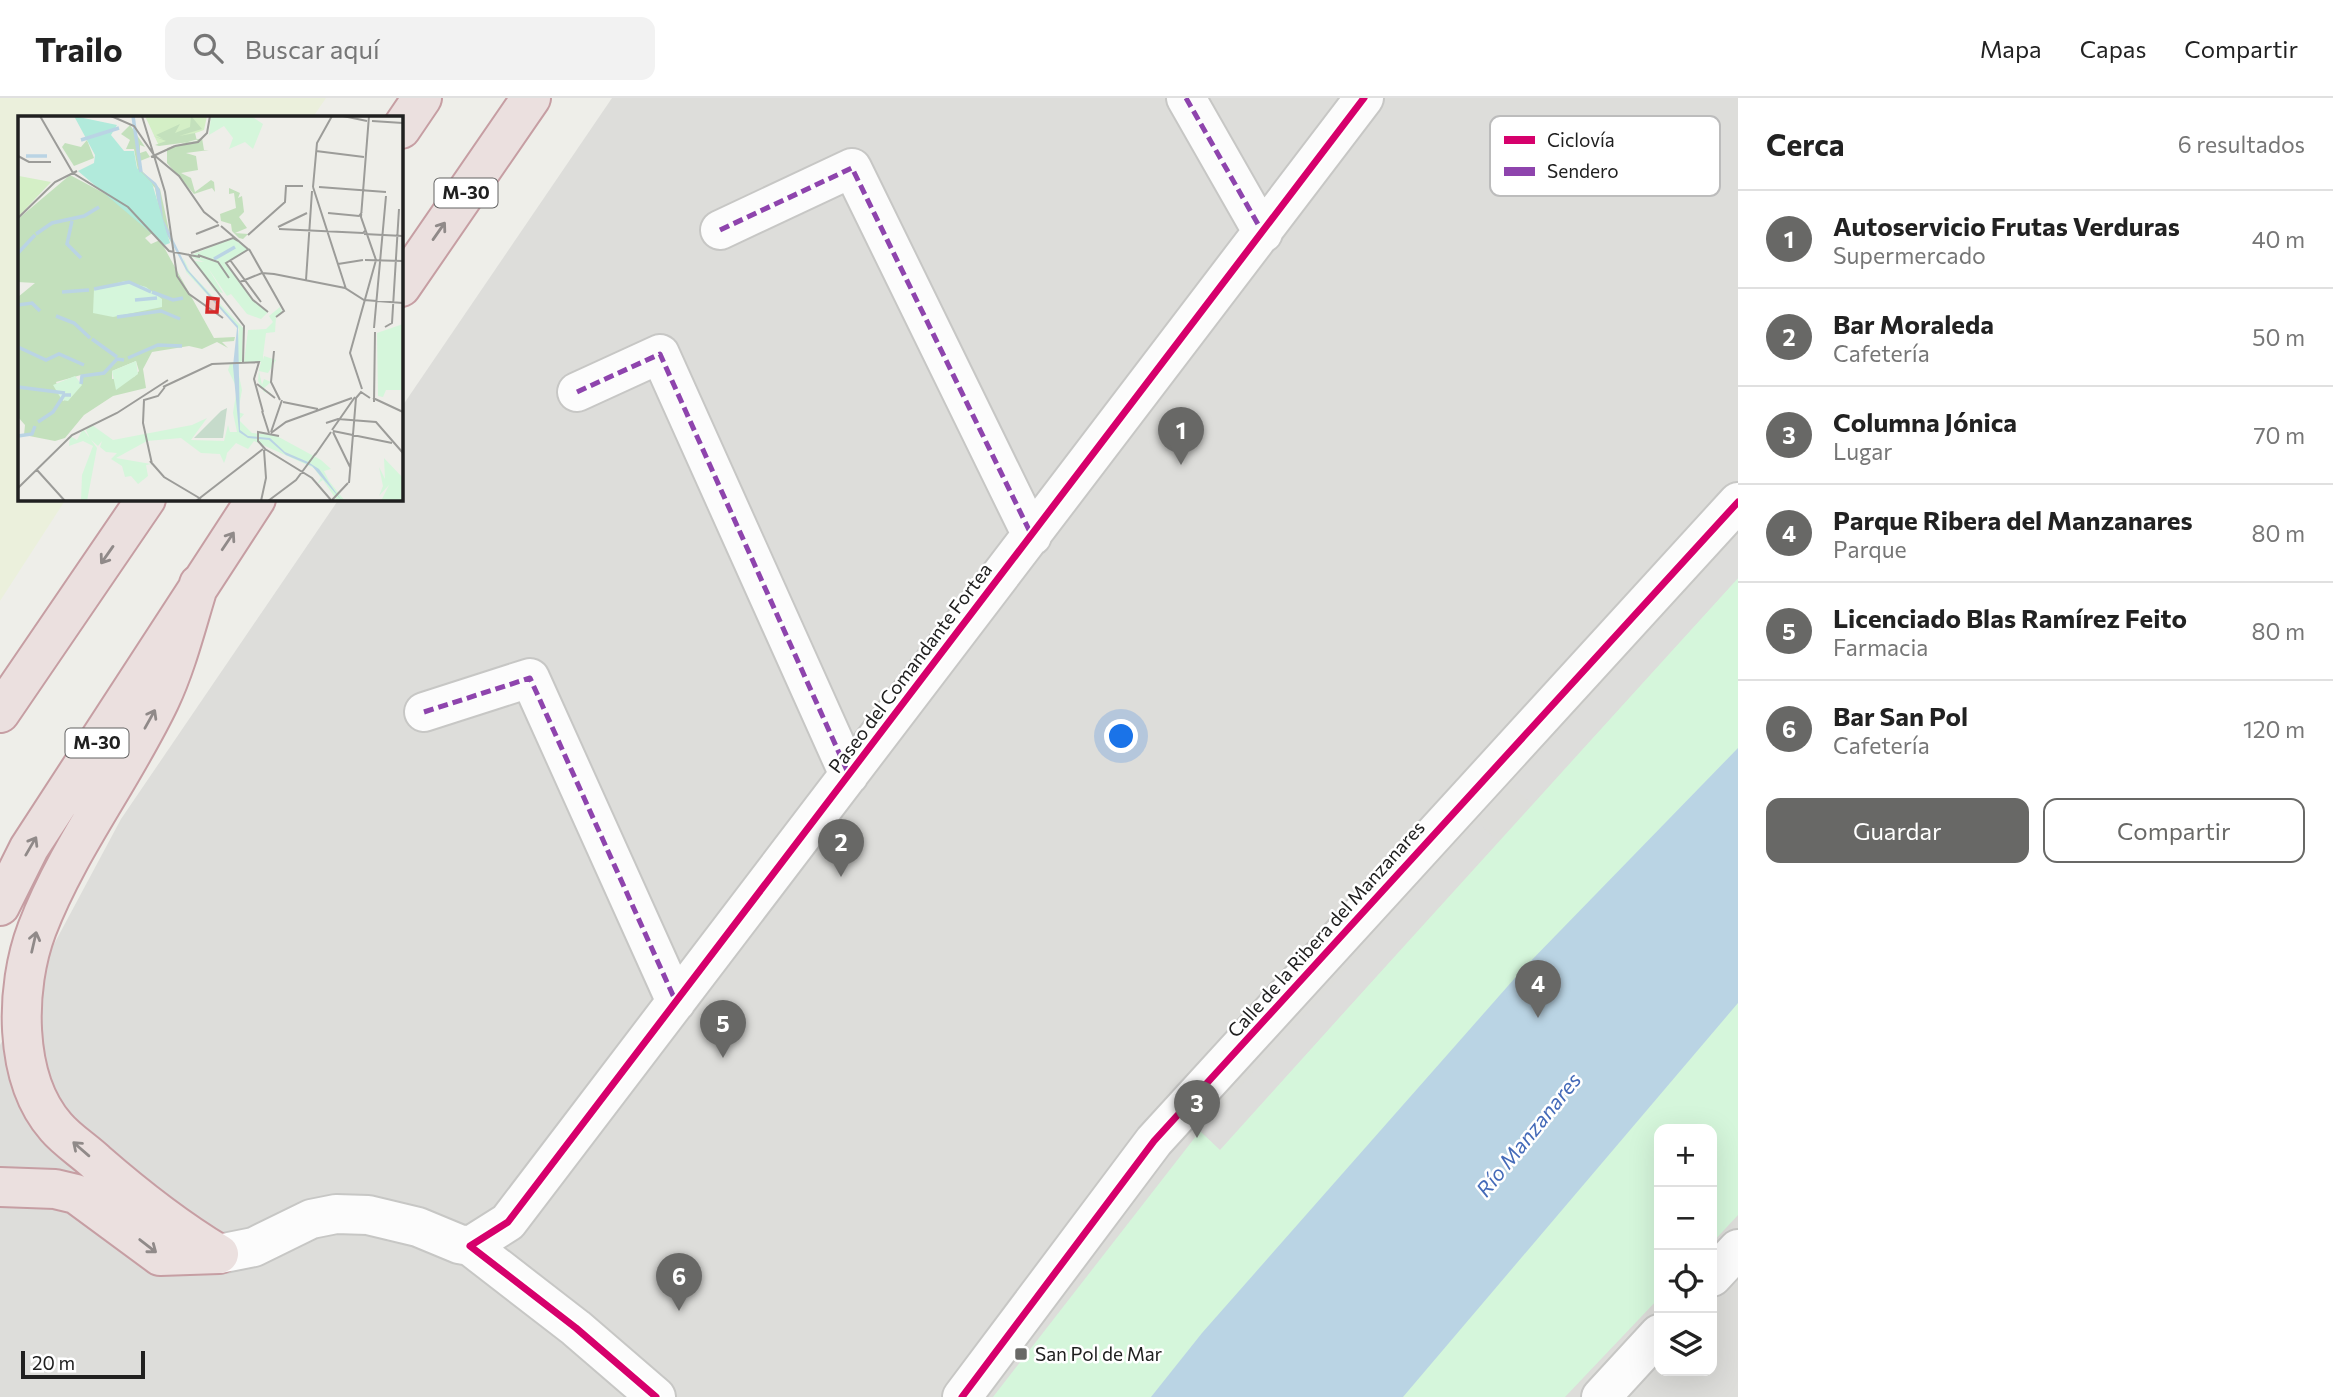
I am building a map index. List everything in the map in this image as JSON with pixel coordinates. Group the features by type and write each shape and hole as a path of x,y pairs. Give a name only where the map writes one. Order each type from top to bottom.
{"highway":[{"path":"402,128 422,98"},
{"name":"M-30","path":"402,286 531,98"},
{"path":"0,713 145,500"},
{"name":"M-30","path":"0,906 29,848 255,500"},
{"path":"199,584 161,698 36,930 24,985 20,1038 34,1091 55,1126 142,1201 219,1254"},
{"path":"0,1187 55,1189 76,1194 160,1256 219,1254"}],"street":[{"path":"1186,98 1263,233"},
{"name":"Paseo del Comandante Fortea","path":"470,1246 508,1222 1364,98"},
{"path":"720,230 852,168 1031,536"},
{"name":"Paseo del Comandante Fortea","path":"577,392 660,354 849,775"},
{"name":"Calle de la Ribera del Manzanares","path":"962,1397 1154,1140 1738,502"},
{"path":"424,712 530,678 676,1002"},
{"path":"219,1254 254,1247 311,1219 336,1214 368,1215 418,1227 470,1246 576,1328 656,1397"},
{"path":"1717,1272 1738,1249"},
{"path":"1601,1397 1654,1339"}],"shaded area":[{"path":"612,98 1738,98 1738,1397 0,1397 0,1045 121,819 338,500 402,500 402,407"},
{"path":"1738,536 1738,578 1532,804 1511,785"},
{"path":"1477,822 1498,841 1220,1150 1200,1131"}],"green space":[{"path":"0,98 326,98 314,116 18,116 18,500 65,500 0,601"},
{"path":"1738,578 1738,1215 1717,1238 1717,1124 1654,1124 1654,1303 1565,1397 993,1397 1200,1131 1220,1149"}],"water":[{"name":"Río Manzanares","path":"1738,748 1738,1003 1403,1397 1151,1397 1202,1333 1522,970"}],"marked path":[{"path":"1186,98 1263,233"},
{"path":"720,230 852,168 1032,536"},
{"path":"577,392 660,354 849,775"},
{"path":"424,712 530,678 676,1002"}],"cycle path":[{"path":"656,1397 576,1328 470,1246 508,1222 1364,98"},
{"path":"962,1397 1154,1141 1738,502"}],"place":[{"name":"Autoservicio Frutas Verduras","path":"1181,465"},
{"name":"Bar Moraleda","path":"841,877"},
{"name":"Parque Ribera del Manzanares","path":"1538,1018"},
{"name":"Licenciado Blas Ramírez Feito","path":"723,1058"},
{"name":"Columna Jónica","path":"1197,1138"},
{"name":"Bar San Pol","path":"679,1311"},
{"name":"San Pol de Mar","path":"1021,1354"}]}
